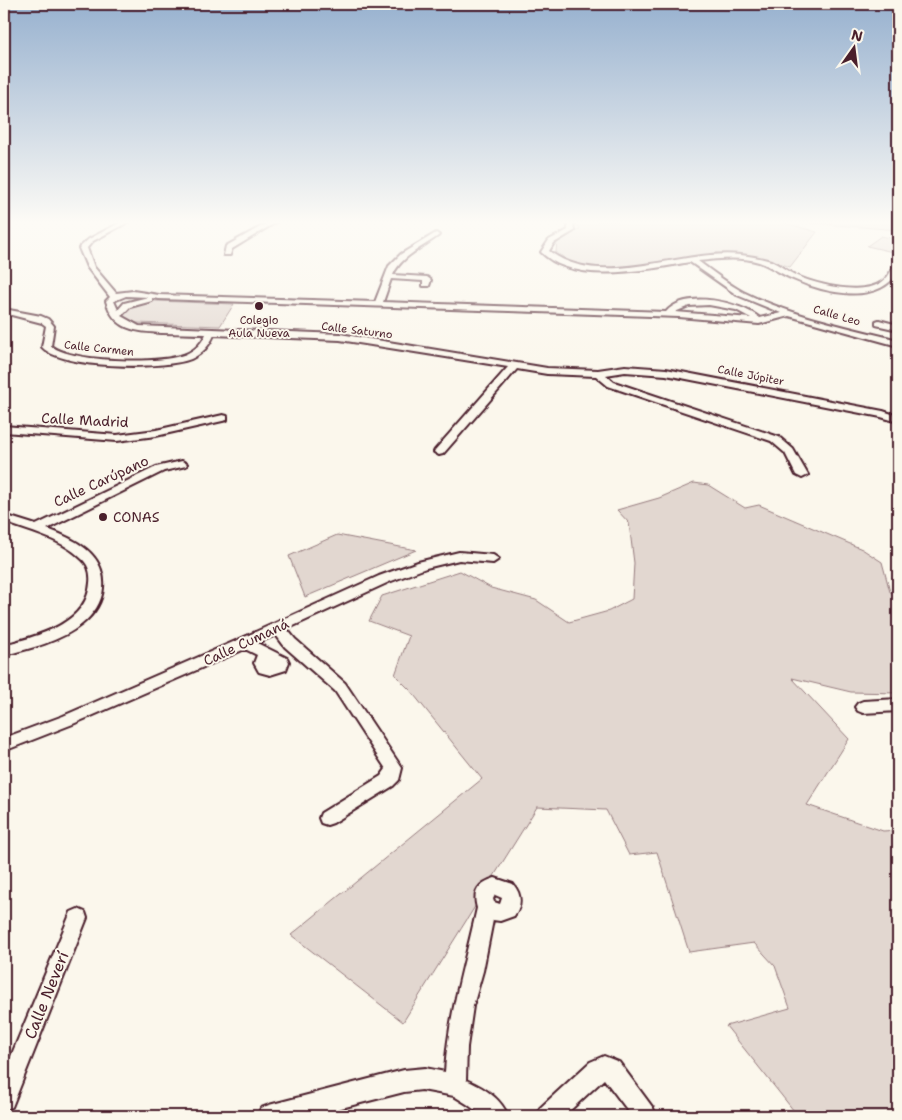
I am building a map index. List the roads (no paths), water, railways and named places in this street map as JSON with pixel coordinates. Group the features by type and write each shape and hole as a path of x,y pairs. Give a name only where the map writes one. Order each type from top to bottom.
{"street":[{"path":"95,273 102,284 114,296"},
{"path":"378,305 390,273"},
{"name":"Calle Leo","path":"711,273 738,292 790,313 898,343"},
{"path":"787,273 810,283 860,290 882,286 893,273"},
{"path":"389,277 424,279 426,284"},
{"path":"159,297 128,305 117,316 110,302 110,299 114,296 132,294 159,297 668,315 759,321 790,313"},
{"path":"668,315 672,309 684,304 714,303 742,310 759,321"},
{"name":"Calle Carmen","path":"4,311 45,321 50,326 46,347 48,351 64,357 140,363 173,361 198,350 205,344 211,332"},
{"name":"Calle Saturno","path":"117,316 122,323 138,329 340,337 547,371 598,373"},
{"path":"880,324 898,328"},
{"path":"439,452 514,366"},
{"name":"Calle Júpiter","path":"598,373 624,369 680,374 883,414 898,419"},
{"path":"598,373 611,384 775,439 789,451 802,475"},
{"name":"Calle Madrid","path":"4,430 117,438 156,433 222,418"},
{"name":"Calle Carúpano","path":"35,530 160,469 182,464"},
{"path":"4,518 70,543 91,560 96,567 96,593 88,608 76,622 47,637 4,650"},
{"name":"Calle Cumaná","path":"4,745 68,720 245,643 384,579 422,565 459,556 492,558"},
{"path":"277,627 290,644 340,687 394,768 393,775 387,781 327,818"},
{"path":"245,643 268,654"},
{"path":"863,708 898,705"},
{"path":"455,1085 457,1046 463,1006 474,971 486,908"},
{"name":"Calle Neverí","path":"4,1099 78,918"},
{"path":"548,1116 598,1070 604,1067 611,1070 645,1116"},
{"path":"269,1116 404,1081 427,1078 455,1085 471,1093 497,1116"}],"place":[{"name":"Colegio Aula Nueva","path":"259,306"},
{"name":"CONAS","path":"103,517"}]}
